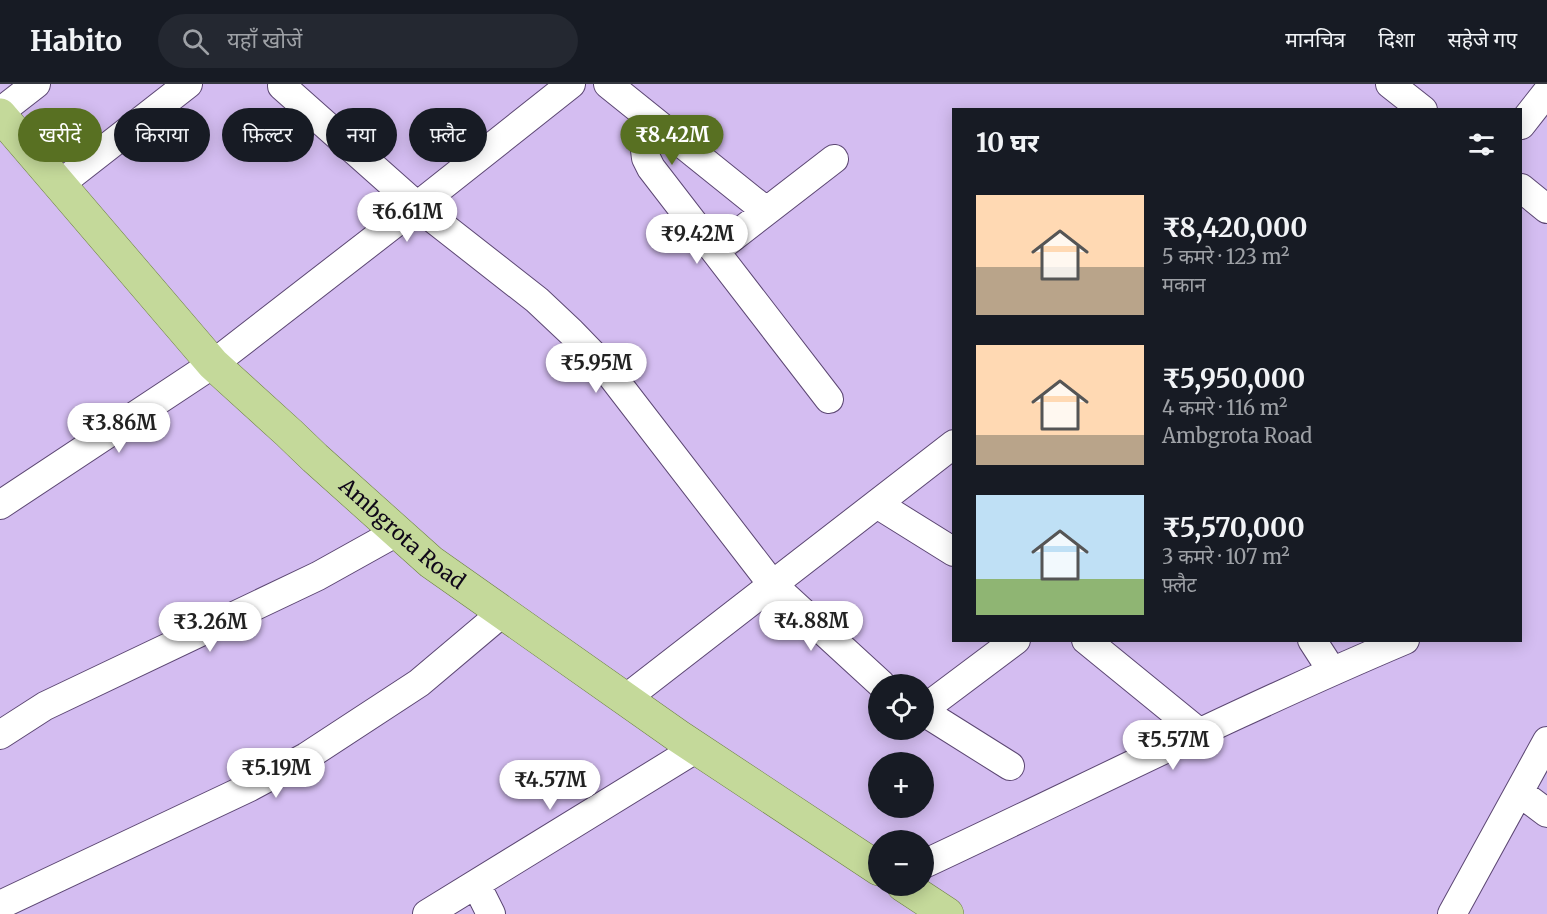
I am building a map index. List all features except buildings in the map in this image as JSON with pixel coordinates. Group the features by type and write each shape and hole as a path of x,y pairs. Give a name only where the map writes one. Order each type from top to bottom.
{"main road":[{"name":"Ambgrota Road","path":"0,113 213,364 431,562 625,699 868,862"},
{"path":"920,896 947,914"}],"street":[{"path":"0,113 36,84"},
{"path":"60,184 188,84"},
{"path":"4,496 213,364 571,84"},
{"path":"608,84 766,211"},
{"path":"1390,84 1420,108"},
{"path":"282,86 417,206 537,300 604,366 772,584 870,674"},
{"path":"1522,123 1547,92"},
{"path":"664,130 645,150 651,168 829,399"},
{"path":"715,250 834,159"},
{"path":"1522,189 1547,209"},
{"path":"625,699 952,446"},
{"path":"877,504 952,551"},
{"path":"0,735 45,706 318,576 397,532"},
{"path":"0,905 250,787 306,757 419,683 502,613"},
{"path":"934,702 1013,642"},
{"path":"1088,642 1200,733"},
{"path":"1313,642 1332,671"},
{"path":"934,859 1332,671 1400,642"},
{"path":"934,717 1010,766"},
{"path":"1452,914 1547,741"},
{"path":"427,914 697,748"},
{"path":"1519,792 1547,813"},
{"path":"476,884 491,914"}]}
